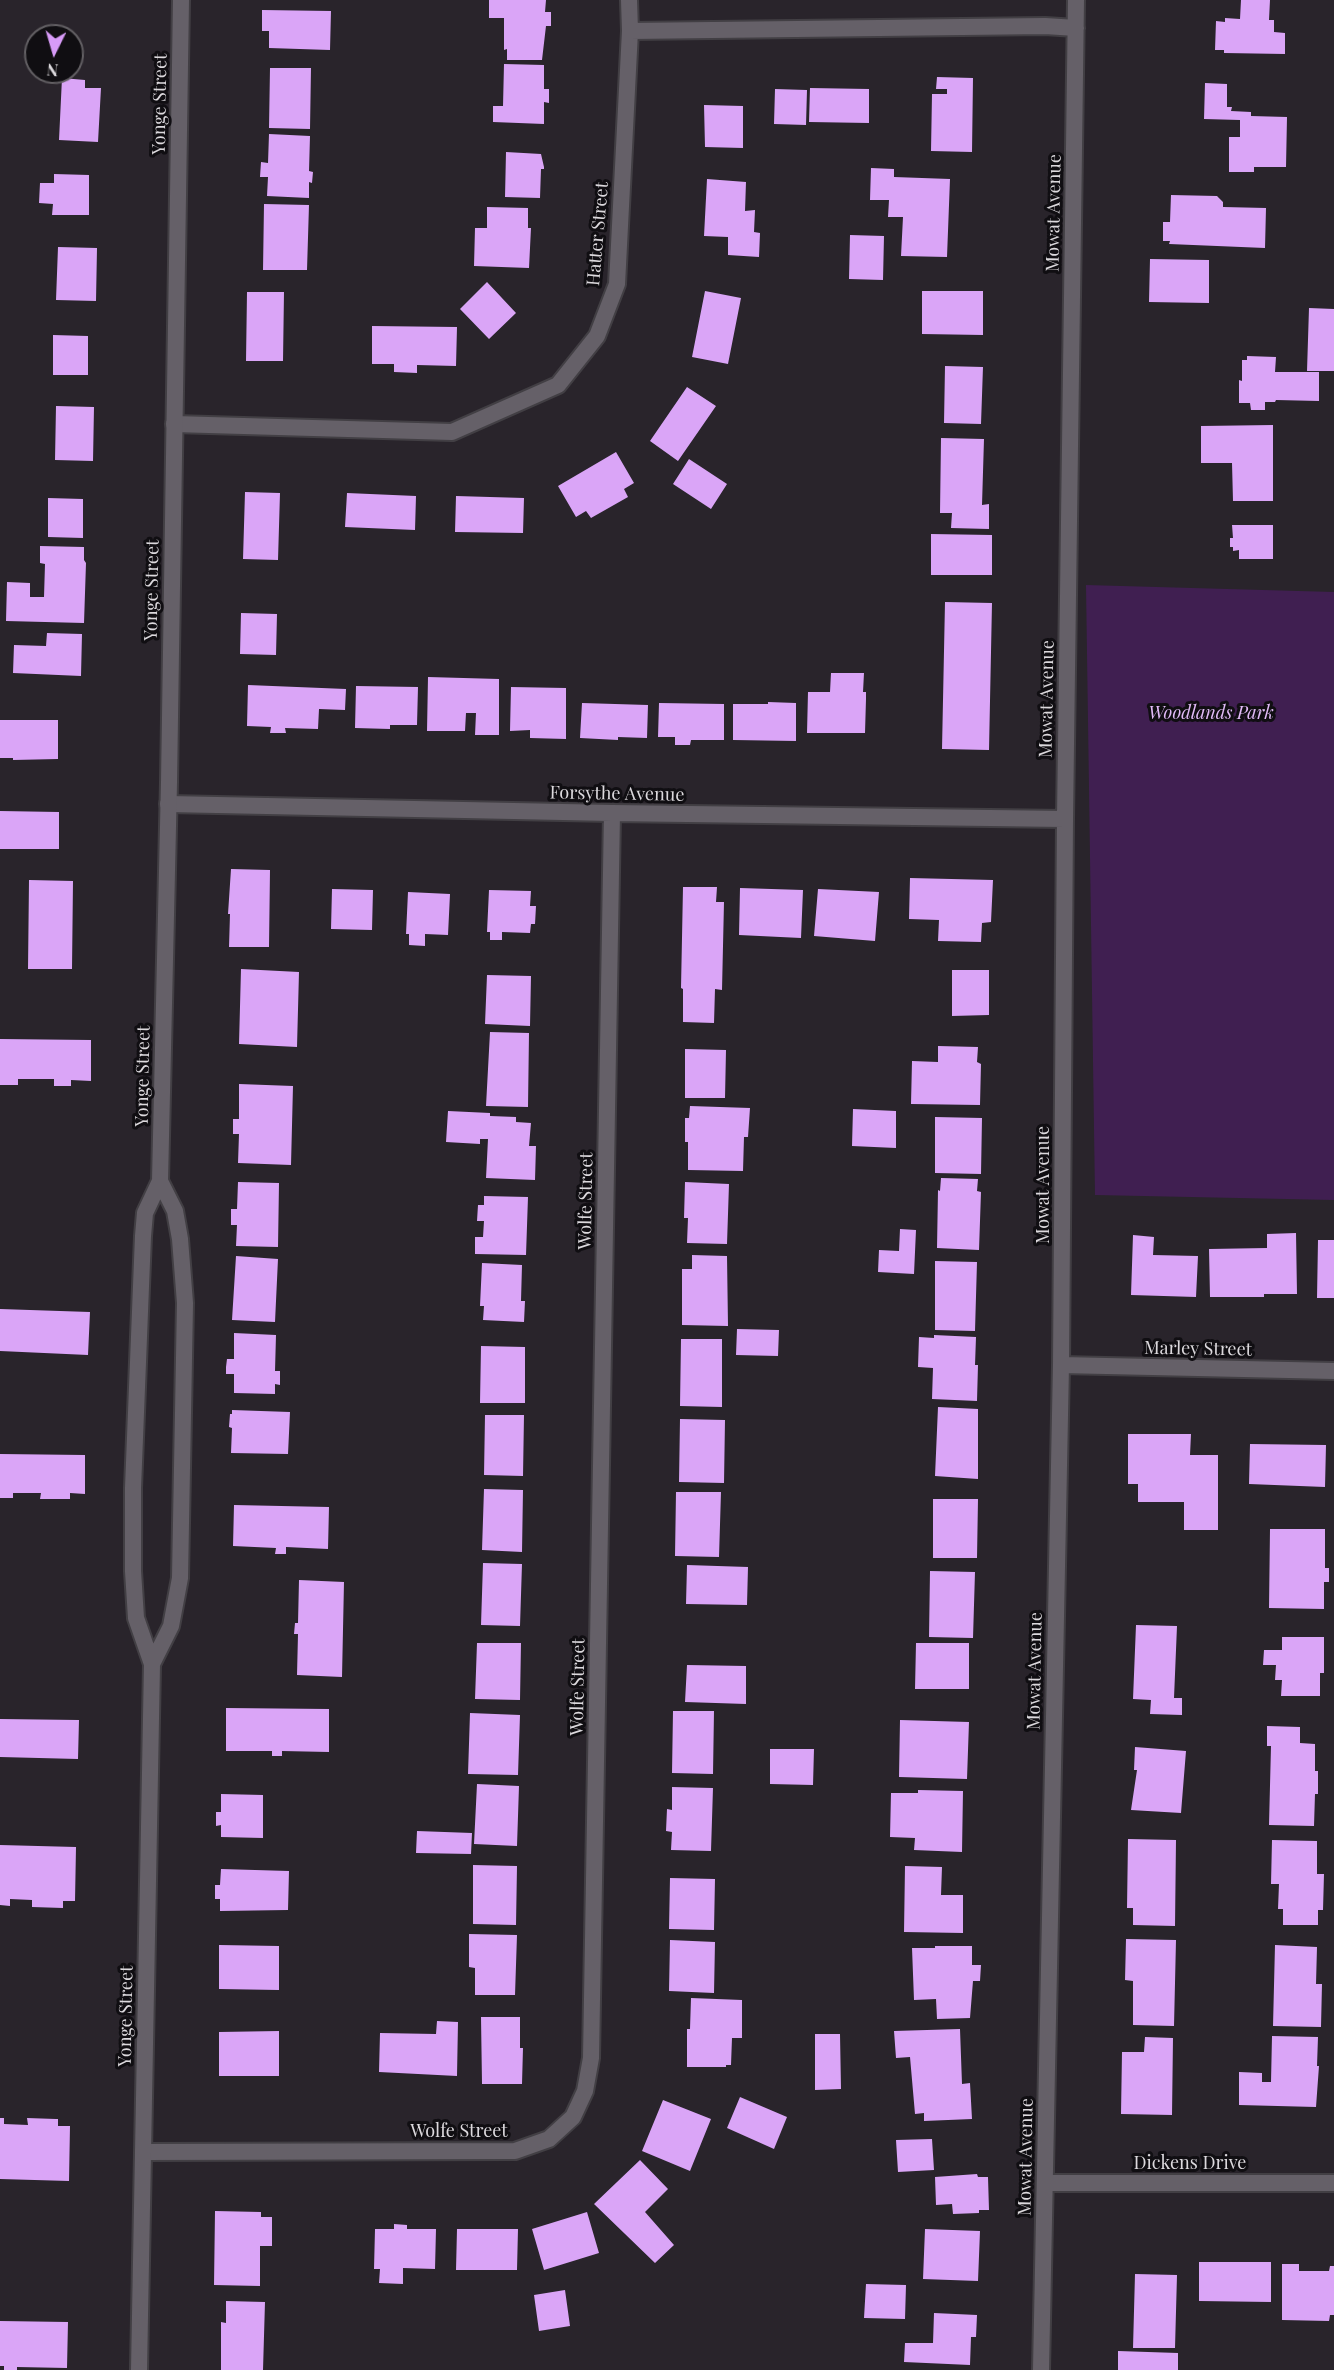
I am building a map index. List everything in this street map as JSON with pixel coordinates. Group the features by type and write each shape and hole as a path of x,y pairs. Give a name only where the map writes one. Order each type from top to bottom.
{"street":[{"name":"Yonge Street","path":"139,2370 152,1664 136,1618 133,1571 133,1488 145,1213 160,1181 181,0"},
{"name":"Hatter Street","path":"174,424 452,432 558,385 597,336 616,284 630,32 629,0"},
{"name":"Mowat Avenue","path":"1041,2370 1061,1365 1065,819 1076,0"},
{"path":"630,32 1044,26 1076,28"},
{"name":"Forsythe Avenue","path":"168,804 1065,819"},
{"name":"Wolfe Street","path":"143,2152 515,2151 549,2139 573,2117 585,2091 592,2046 612,813"},
{"name":"Yonge Street","path":"152,1664 171,1626 180,1578 185,1303 180,1239 175,1211 160,1181"},
{"name":"Marley Street","path":"1061,1365 1334,1371"},
{"name":"Dickens Drive","path":"1045,2183 1334,2183"}],"green space":[{"name":"Woodlands Park","path":"1086,585 1334,592 1334,1200 1095,1195"}],"building":[{"path":"489,0 546,0 545,12 551,12 551,26 546,26 542,60 507,60 507,49 504,50 504,18 489,18"},
{"path":"1241,0 1270,0 1269,20 1274,20 1274,32 1285,33 1285,54 1224,53 1224,50 1215,50 1216,21 1225,22 1225,18 1240,19"},
{"path":"262,10 331,11 330,50 269,48 269,31 262,31"},
{"path":"504,64 544,65 544,89 549,89 549,103 544,102 544,124 493,122 493,106 503,106"},
{"path":"270,68 311,68 310,129 269,128"},
{"path":"937,77 973,78 972,152 931,151 932,94 947,94 947,89 936,89"},
{"path":"85,80 85,88 101,88 98,142 59,140 62,84 84,84"},
{"path":"1205,83 1227,84 1227,107 1232,107 1231,111 1251,112 1251,116 1287,117 1286,167 1254,167 1254,172 1229,172 1229,137 1240,137 1240,120 1204,119"},
{"path":"810,88 869,89 869,123 809,122"},
{"path":"775,89 807,90 806,125 774,124"},
{"path":"704,105 743,106 743,148 705,147"},
{"path":"269,134 310,136 309,171 313,172 312,183 309,182 309,198 267,196 268,177 260,177 261,162 268,163"},
{"path":"506,152 541,154 544,169 541,169 540,198 505,197"},
{"path":"871,168 894,169 894,177 950,179 947,257 901,256 903,217 888,217 889,200 870,200"},
{"path":"54,174 89,175 89,215 52,215 53,204 39,203 40,183 54,183"},
{"path":"707,179 746,182 745,211 755,210 754,232 760,233 759,257 728,255 728,237 704,236"},
{"path":"1171,195 1217,196 1223,202 1223,207 1266,208 1265,248 1169,244 1170,241 1163,241 1163,222 1170,222"},
{"path":"264,204 309,205 307,270 263,270"},
{"path":"487,207 528,208 528,228 531,228 529,268 474,266 475,228 487,228"},
{"path":"850,235 884,236 883,280 849,279"},
{"path":"58,247 97,248 96,301 56,300"},
{"path":"1150,259 1209,260 1209,303 1149,302"},
{"path":"487,282 516,313 489,339 460,309"},
{"path":"705,291 741,298 728,364 692,357"},
{"path":"922,291 983,291 983,335 922,334"},
{"path":"247,292 284,292 283,361 246,361"},
{"path":"1309,308 1334,309 1334,371 1307,371"},
{"path":"372,326 457,327 456,366 417,365 417,373 394,372 394,364 372,364"},
{"path":"53,335 88,336 88,375 53,375"},
{"path":"1247,356 1276,357 1275,372 1319,372 1319,401 1276,400 1265,402 1265,410 1251,410 1250,403 1239,403 1242,360 1247,360"},
{"path":"945,366 983,367 981,424 944,423"},
{"path":"687,387 716,406 678,461 650,441"},
{"path":"56,406 94,407 93,461 55,460"},
{"path":"1273,425 1273,501 1233,501 1232,463 1201,463 1201,426"},
{"path":"941,438 984,439 982,505 989,504 989,529 951,528 952,513 940,513"},
{"path":"616,452 634,483 624,489 628,497 591,518 586,511 576,517 558,486"},
{"path":"689,459 727,484 711,509 673,484"},
{"path":"245,492 280,493 278,560 243,559"},
{"path":"347,493 416,496 415,530 345,527"},
{"path":"456,496 524,498 523,533 455,532"},
{"path":"48,498 83,499 83,538 48,537"},
{"path":"1232,525 1273,525 1273,559 1239,559 1239,550 1233,551 1233,547 1230,547 1230,538 1233,538"},
{"path":"931,534 992,535 992,575 931,575"},
{"path":"40,546 84,547 86,563 84,623 6,621 7,582 30,583 30,597 44,597 45,564 40,563"},
{"path":"945,602 992,603 989,750 942,749"},
{"path":"241,613 277,614 276,655 240,654"},
{"path":"47,633 82,634 81,676 13,673 14,645 46,646"},
{"path":"831,673 864,673 865,733 807,733 808,692 830,692"},
{"path":"428,677 499,679 499,735 475,735 476,713 466,713 465,731 427,731"},
{"path":"248,685 346,689 345,710 319,709 318,729 285,728 286,733 270,733 271,727 247,726"},
{"path":"356,686 418,687 417,725 390,725 390,729 355,728"},
{"path":"511,687 566,688 566,739 530,738 530,730 510,731"},
{"path":"768,702 796,703 796,741 733,740 733,704 768,704"},
{"path":"582,703 648,705 647,738 618,737 618,740 580,738"},
{"path":"659,703 724,704 724,740 691,740 690,745 675,745 675,737 658,737"},
{"path":"0,720 58,720 58,759 0,758"},
{"path":"0,811 59,812 59,849 0,849"},
{"path":"231,869 270,870 269,947 229,947 230,914 228,914"},
{"path":"910,878 993,880 991,922 982,923 981,942 938,941 939,920 909,919"},
{"path":"29,880 73,881 72,969 28,969"},
{"path":"683,887 717,887 716,902 724,902 722,990 715,989 714,1023 683,1022 683,989 681,988"},
{"path":"740,888 803,890 801,938 739,935"},
{"path":"332,889 373,890 372,930 331,929"},
{"path":"818,889 879,892 875,941 814,936"},
{"path":"489,890 531,891 530,906 536,906 535,924 531,924 530,933 502,932 502,940 490,940 490,932 487,932"},
{"path":"408,892 450,894 448,935 425,934 425,946 409,945 409,934 406,934"},
{"path":"241,969 299,972 297,1047 239,1044"},
{"path":"952,970 989,970 989,1015 952,1016"},
{"path":"487,975 531,976 530,1026 485,1024"},
{"path":"490,1032 529,1033 528,1107 486,1106"},
{"path":"0,1039 91,1040 91,1081 71,1080 71,1086 54,1086 54,1079 18,1079 18,1085 0,1085"},
{"path":"938,1046 978,1047 977,1062 981,1064 980,1105 911,1104 912,1061 938,1062"},
{"path":"685,1049 726,1050 725,1098 685,1098"},
{"path":"239,1084 293,1086 291,1165 238,1163 239,1134 233,1134 233,1119 239,1119"},
{"path":"690,1106 750,1108 748,1137 744,1137 743,1171 688,1170 685,1118 689,1118"},
{"path":"853,1109 896,1111 896,1148 852,1146"},
{"path":"448,1111 490,1113 490,1116 516,1117 516,1122 531,1123 529,1146 536,1146 535,1180 486,1178 488,1139 480,1139 480,1144 446,1142"},
{"path":"935,1117 982,1118 981,1174 935,1173"},
{"path":"941,1178 978,1179 977,1191 981,1192 979,1250 937,1248 938,1190 940,1191"},
{"path":"238,1182 279,1183 278,1247 236,1246 237,1225 231,1225 231,1209 237,1209"},
{"path":"685,1182 729,1184 727,1244 687,1243 688,1218 684,1218"},
{"path":"484,1196 528,1197 526,1255 475,1254 475,1237 483,1237 484,1221 477,1221 478,1205 484,1205"},
{"path":"900,1229 916,1230 914,1274 878,1272 879,1250 899,1251"},
{"path":"1296,1233 1297,1294 1264,1294 1264,1297 1210,1297 1209,1249 1267,1248 1267,1234"},
{"path":"1133,1235 1154,1237 1153,1255 1198,1256 1196,1297 1131,1295"},
{"path":"1318,1240 1334,1240 1334,1298 1317,1298"},
{"path":"692,1255 727,1256 728,1326 682,1325 682,1269 692,1269"},
{"path":"236,1256 278,1259 275,1322 232,1320"},
{"path":"935,1261 977,1262 975,1331 935,1330"},
{"path":"482,1263 522,1265 521,1301 525,1301 524,1322 483,1320 484,1306 480,1306"},
{"path":"0,1309 90,1312 88,1355 0,1351"},
{"path":"737,1329 779,1330 778,1356 736,1355"},
{"path":"234,1333 276,1335 275,1371 280,1371 280,1385 275,1384 275,1394 234,1393 234,1374 226,1374 226,1367 227,1359 234,1359"},
{"path":"934,1335 976,1337 977,1401 932,1399 933,1368 918,1367 919,1337 934,1338"},
{"path":"681,1339 722,1339 722,1407 680,1406"},
{"path":"481,1346 525,1347 525,1403 480,1403"},
{"path":"938,1407 978,1409 978,1479 935,1476"},
{"path":"232,1410 290,1412 288,1454 231,1453 232,1428 229,1427"},
{"path":"485,1415 524,1415 523,1476 484,1475"},
{"path":"680,1419 725,1420 724,1483 679,1482"},
{"path":"1128,1434 1191,1434 1190,1455 1218,1455 1218,1530 1184,1530 1184,1502 1138,1502 1138,1484 1128,1484"},
{"path":"1250,1444 1326,1445 1325,1487 1249,1484"},
{"path":"0,1454 85,1455 85,1494 70,1493 70,1499 40,1499 41,1493 13,1493 13,1498 0,1498"},
{"path":"484,1489 523,1490 522,1552 482,1550"},
{"path":"676,1492 721,1492 719,1557 675,1556"},
{"path":"933,1499 978,1499 977,1558 933,1558"},
{"path":"234,1505 329,1507 328,1549 286,1547 286,1554 275,1554 276,1548 233,1546"},
{"path":"1270,1529 1325,1529 1325,1568 1329,1568 1329,1582 1324,1582 1324,1609 1269,1608"},
{"path":"483,1563 522,1564 520,1626 481,1625"},
{"path":"687,1565 748,1567 747,1605 686,1604"},
{"path":"930,1571 975,1572 973,1638 929,1637"},
{"path":"299,1580 344,1582 342,1677 297,1675 298,1634 294,1634 295,1623 298,1623"},
{"path":"1136,1625 1177,1626 1174,1698 1182,1698 1182,1715 1150,1714 1151,1700 1133,1699"},
{"path":"1282,1637 1324,1637 1324,1673 1320,1673 1320,1696 1281,1696 1282,1680 1275,1680 1276,1665 1263,1665 1264,1650 1282,1650"},
{"path":"477,1643 521,1643 520,1700 475,1699"},
{"path":"916,1643 969,1643 969,1689 915,1689"},
{"path":"687,1665 746,1666 746,1704 685,1702"},
{"path":"226,1708 329,1709 329,1752 282,1751 282,1756 272,1756 272,1751 226,1751"},
{"path":"673,1711 714,1711 713,1774 672,1773"},
{"path":"470,1713 520,1715 518,1775 468,1774"},
{"path":"0,1719 79,1720 78,1759 0,1757"},
{"path":"900,1720 969,1722 967,1779 899,1777"},
{"path":"1267,1726 1300,1727 1300,1743 1315,1744 1318,1794 1315,1794 1314,1826 1269,1825 1271,1746 1267,1746"},
{"path":"1135,1747 1186,1751 1181,1813 1131,1810 1137,1770 1134,1770"},
{"path":"770,1749 814,1749 813,1785 770,1784"},
{"path":"477,1784 519,1786 517,1846 474,1844"},
{"path":"672,1787 713,1788 711,1851 671,1850 672,1832 666,1831 667,1809 672,1810"},
{"path":"918,1790 963,1791 962,1852 914,1850 915,1838 890,1837 891,1793 918,1793"},
{"path":"221,1794 263,1795 263,1838 221,1837 221,1825 216,1826 216,1812 221,1812"},
{"path":"417,1831 472,1833 471,1854 416,1853"},
{"path":"1128,1839 1176,1840 1175,1926 1133,1925 1133,1908 1127,1908"},
{"path":"1272,1840 1317,1841 1317,1874 1324,1874 1323,1910 1318,1910 1318,1925 1283,1925 1283,1909 1278,1909 1279,1884 1271,1884"},
{"path":"0,1845 76,1847 75,1901 63,1901 63,1908 32,1907 32,1900 10,1899 10,1906 0,1905"},
{"path":"473,1865 517,1866 516,1925 473,1924"},
{"path":"905,1866 942,1867 941,1895 963,1895 963,1933 904,1932"},
{"path":"221,1869 289,1871 288,1910 220,1911 220,1899 215,1899 215,1885 220,1885"},
{"path":"670,1878 715,1879 714,1930 669,1929"},
{"path":"469,1934 517,1935 515,1995 475,1995 475,1968 469,1967"},
{"path":"1126,1939 1176,1940 1174,2026 1133,2025 1133,1981 1125,1980"},
{"path":"670,1940 715,1942 714,1993 669,1991"},
{"path":"219,1945 279,1946 279,1990 219,1989"},
{"path":"1275,1945 1317,1947 1316,1984 1322,1984 1321,2027 1273,2026"},
{"path":"935,1946 972,1946 972,1965 981,1965 980,1981 973,1981 970,2018 937,2019 936,1999 914,2000 912,1948 935,1948"},
{"path":"691,1998 742,2000 742,2038 732,2038 731,2065 687,2067 687,2029 690,2029"},
{"path":"481,2017 520,2017 520,2048 523,2048 522,2084 482,2084"},
{"path":"437,2021 458,2022 457,2076 379,2072 380,2033 436,2034"},
{"path":"960,2029 962,2084 970,2083 972,2119 924,2121 924,2113 915,2114 910,2057 896,2058 894,2031"},
{"path":"279,2031 279,2076 219,2076 219,2032"},
{"path":"815,2034 840,2034 841,2089 815,2090"},
{"path":"1272,2036 1318,2037 1317,2066 1319,2066 1316,2107 1239,2105 1239,2072 1262,2073 1262,2082 1271,2082"},
{"path":"1145,2037 1173,2038 1172,2115 1121,2114 1122,2052 1144,2052"},
{"path":"740,2097 787,2117 774,2149 727,2128"},
{"path":"663,2100 711,2119 690,2171 642,2151"},
{"path":"0,2118 4,2118 4,2124 28,2125 27,2118 58,2119 58,2126 70,2126 69,2181 0,2179"},
{"path":"932,2139 934,2170 898,2172 896,2140"},
{"path":"640,2160 668,2189 645,2212 674,2245 655,2263 594,2204"},
{"path":"977,2174 978,2177 988,2177 989,2210 979,2210 979,2213 953,2214 952,2204 936,2205 935,2177"},
{"path":"215,2211 261,2212 261,2217 272,2217 272,2246 260,2246 260,2286 214,2285"},
{"path":"587,2212 599,2253 544,2270 532,2229"},
{"path":"394,2224 407,2225 407,2229 436,2229 435,2269 403,2268 403,2284 379,2283 380,2269 374,2269 375,2229 394,2229"},
{"path":"457,2229 518,2229 517,2270 456,2270"},
{"path":"925,2229 980,2231 978,2281 923,2279"},
{"path":"1199,2262 1271,2262 1271,2302 1199,2301"},
{"path":"1282,2264 1299,2264 1299,2271 1329,2271 1330,2266 1334,2266 1334,2315 1330,2315 1329,2321 1282,2320"},
{"path":"1135,2274 1177,2275 1175,2348 1133,2348"},
{"path":"866,2284 906,2285 905,2319 864,2318"},
{"path":"565,2290 570,2326 539,2331 534,2295"},
{"path":"226,2301 265,2302 263,2370 221,2370 221,2322 226,2323"},
{"path":"934,2313 977,2315 976,2337 971,2337 970,2365 904,2362 905,2343 933,2343"},
{"path":"0,2321 68,2322 67,2368 17,2367 17,2370 4,2370 4,2366 0,2366"},
{"path":"1118,2351 1178,2353 1178,2370 1118,2370"}]}
